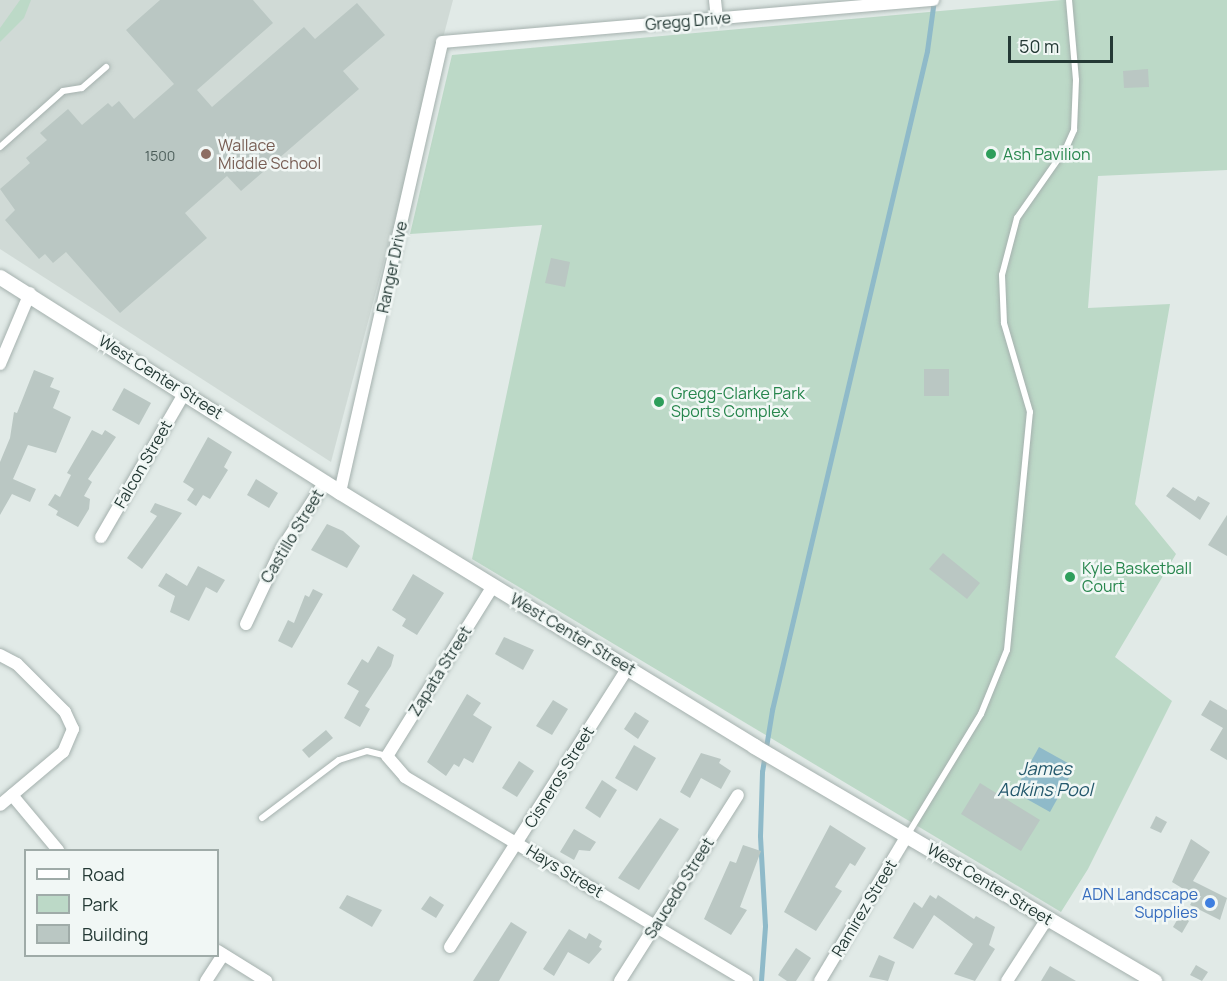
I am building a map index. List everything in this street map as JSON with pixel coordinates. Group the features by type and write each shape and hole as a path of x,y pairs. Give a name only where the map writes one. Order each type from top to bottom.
{"street":[{"path":"715,0 717,19"},
{"name":"Gregg Drive","path":"442,42 933,0"},
{"name":"Ranger Drive","path":"340,492 442,42"},
{"name":"West Center Street","path":"0,277 30,293 340,492 754,746 908,834 1154,981"},
{"path":"0,364 30,293"},
{"name":"Falcon Street","path":"101,537 184,392"},
{"name":"Castillo Street","path":"246,624 282,548 325,482"},
{"name":"Zapata Street","path":"387,756 494,586"},
{"path":"0,655 17,664 65,712 73,729 63,753 0,805"},
{"name":"Cisneros Street","path":"450,947 628,668"},
{"name":"Hays Street","path":"387,756 405,777 518,842 747,981"},
{"path":"12,795 57,849"},
{"name":"Saucedo Street","path":"621,981 738,795"},
{"name":"Ramirez Street","path":"819,981 908,834"},
{"path":"1007,981 1047,919"},
{"path":"220,953 266,981"},
{"path":"206,981 218,957"}],"lane":[{"path":"908,834 981,714 1007,650 1030,412 1004,323 1002,275 1017,218 1066,148 1074,130 1076,91 1069,0"},
{"path":"0,147 63,92 82,88 105,67"},
{"path":"262,818 339,760 368,751 387,756"}],"shaded area":[{"name":"Wallace Middle School","path":"0,0 453,0 331,462 0,249"}],"green space":[{"path":"20,0 31,0 24,18 0,42 0,28"},
{"path":"1062,0 1227,0 1227,170 1098,176 1088,308 1170,304 1135,504 1176,554 1115,657 1172,701 1088,869 1061,912 472,559 542,225 410,234 452,55"}],"water":[{"name":"James Adkins Pool","path":"1039,747 1075,767 1050,812 1014,792"}],"building":[{"path":"160,0 253,0 273,23 197,90 212,107 304,27 315,39 357,3 385,35 343,71 359,89 241,191 227,176 185,213 207,238 120,313 66,252 53,263 45,254 39,259 5,220 15,210 0,189 30,163 26,158 47,140 40,133 68,109 82,125 108,103 112,107 119,101 134,119 174,84 126,30"},
{"path":"1148,69 1149,87 1124,88 1123,71"},
{"path":"551,258 570,262 565,287 545,283"},
{"path":"924,369 949,369 949,396 924,396"},
{"path":"34,370 54,378 50,387 60,391 53,408 71,417 56,453 28,445 13,479 36,489 30,502 12,494 0,515 0,462 10,438 14,412 17,413"},
{"path":"124,388 151,403 139,425 112,410"},
{"path":"92,430 102,435 105,430 116,437 88,479 92,482 84,496 90,499 89,509 78,527 56,515 58,511 48,505 55,494 60,497 71,475 67,473"},
{"path":"208,437 232,452 224,467 228,470 210,499 203,495 196,506 187,500 194,489 183,482"},
{"path":"256,479 278,493 269,508 247,495"},
{"path":"1173,487 1195,501 1198,496 1210,503 1200,520 1166,496"},
{"path":"155,503 182,513 142,569 127,558 157,516 150,512"},
{"path":"1227,515 1227,556 1208,545"},
{"path":"327,524 343,531 360,546 347,568 311,550"},
{"path":"943,553 980,583 967,599 929,569"},
{"path":"198,566 225,580 217,593 206,587 189,621 170,612 175,596 158,586 166,573 187,586"},
{"path":"413,574 444,593 417,635 402,626 406,619 392,610"},
{"path":"313,589 323,594 292,648 278,641 288,620 294,623 305,595 309,597"},
{"path":"504,637 534,650 523,670 495,654"},
{"path":"378,646 394,655 391,666 365,706 370,709 360,727 344,718 359,691 347,684 362,659 368,663"},
{"path":"467,694 481,703 473,715 492,727 473,763 464,758 459,767 454,764 446,776 427,762"},
{"path":"553,700 568,709 552,735 536,726"},
{"path":"1210,700 1227,710 1227,760 1210,750 1223,728 1201,715"},
{"path":"635,712 649,721 638,739 624,729"},
{"path":"326,730 333,738 309,758 302,750"},
{"path":"634,745 656,758 637,791 615,778"},
{"path":"701,753 721,759 719,763 731,771 721,789 701,778 690,798 680,792"},
{"path":"519,761 534,771 517,797 502,788"},
{"path":"602,780 617,790 600,818 585,808"},
{"path":"980,783 1040,820 1021,851 961,814"},
{"path":"1156,816 1167,822 1161,833 1150,828"},
{"path":"660,818 679,829 639,890 618,878"},
{"path":"830,825 866,848 855,866 850,863 835,887 842,891 816,931 784,912"},
{"path":"574,829 596,842 590,851 579,850 574,860 560,852"},
{"path":"1191,839 1210,852 1193,881 1227,898 1220,920 1190,905 1195,896 1172,882"},
{"path":"743,845 761,851 740,907 747,910 731,935 704,919 730,861 736,863"},
{"path":"347,895 382,910 372,927 339,908"},
{"path":"930,895 936,899 938,895 974,919 976,916 995,927 989,945 995,949 975,981 954,974 973,944 934,915 913,949 893,938 914,902 922,908"},
{"path":"430,896 444,905 436,918 421,909"},
{"path":"1180,915 1189,921 1182,933 1173,927"},
{"path":"511,922 527,932 499,981 473,981"},
{"path":"569,929 586,939 589,933 602,941 599,947 602,949 589,964 568,952 554,976 543,969"},
{"path":"796,948 811,958 796,981 787,981 778,975"},
{"path":"879,955 895,962 888,981 869,977"},
{"path":"1196,965 1208,972 1202,981 1190,975"},
{"path":"1050,966 1076,981 1041,981"}],"waterway":[{"path":"761,981 765,926 760,836 762,772 772,710 927,51 934,0"}],"place":[{"name":"Wallace Middle School","path":"206,154"},
{"name":"Ash Pavilion","path":"991,154"},
{"name":"Gregg-Clarke Park Sports Complex","path":"659,402"},
{"name":"Kyle Basketball Court","path":"1070,577"},
{"name":"ADN Landscape Supplies","path":"1210,903"}]}
